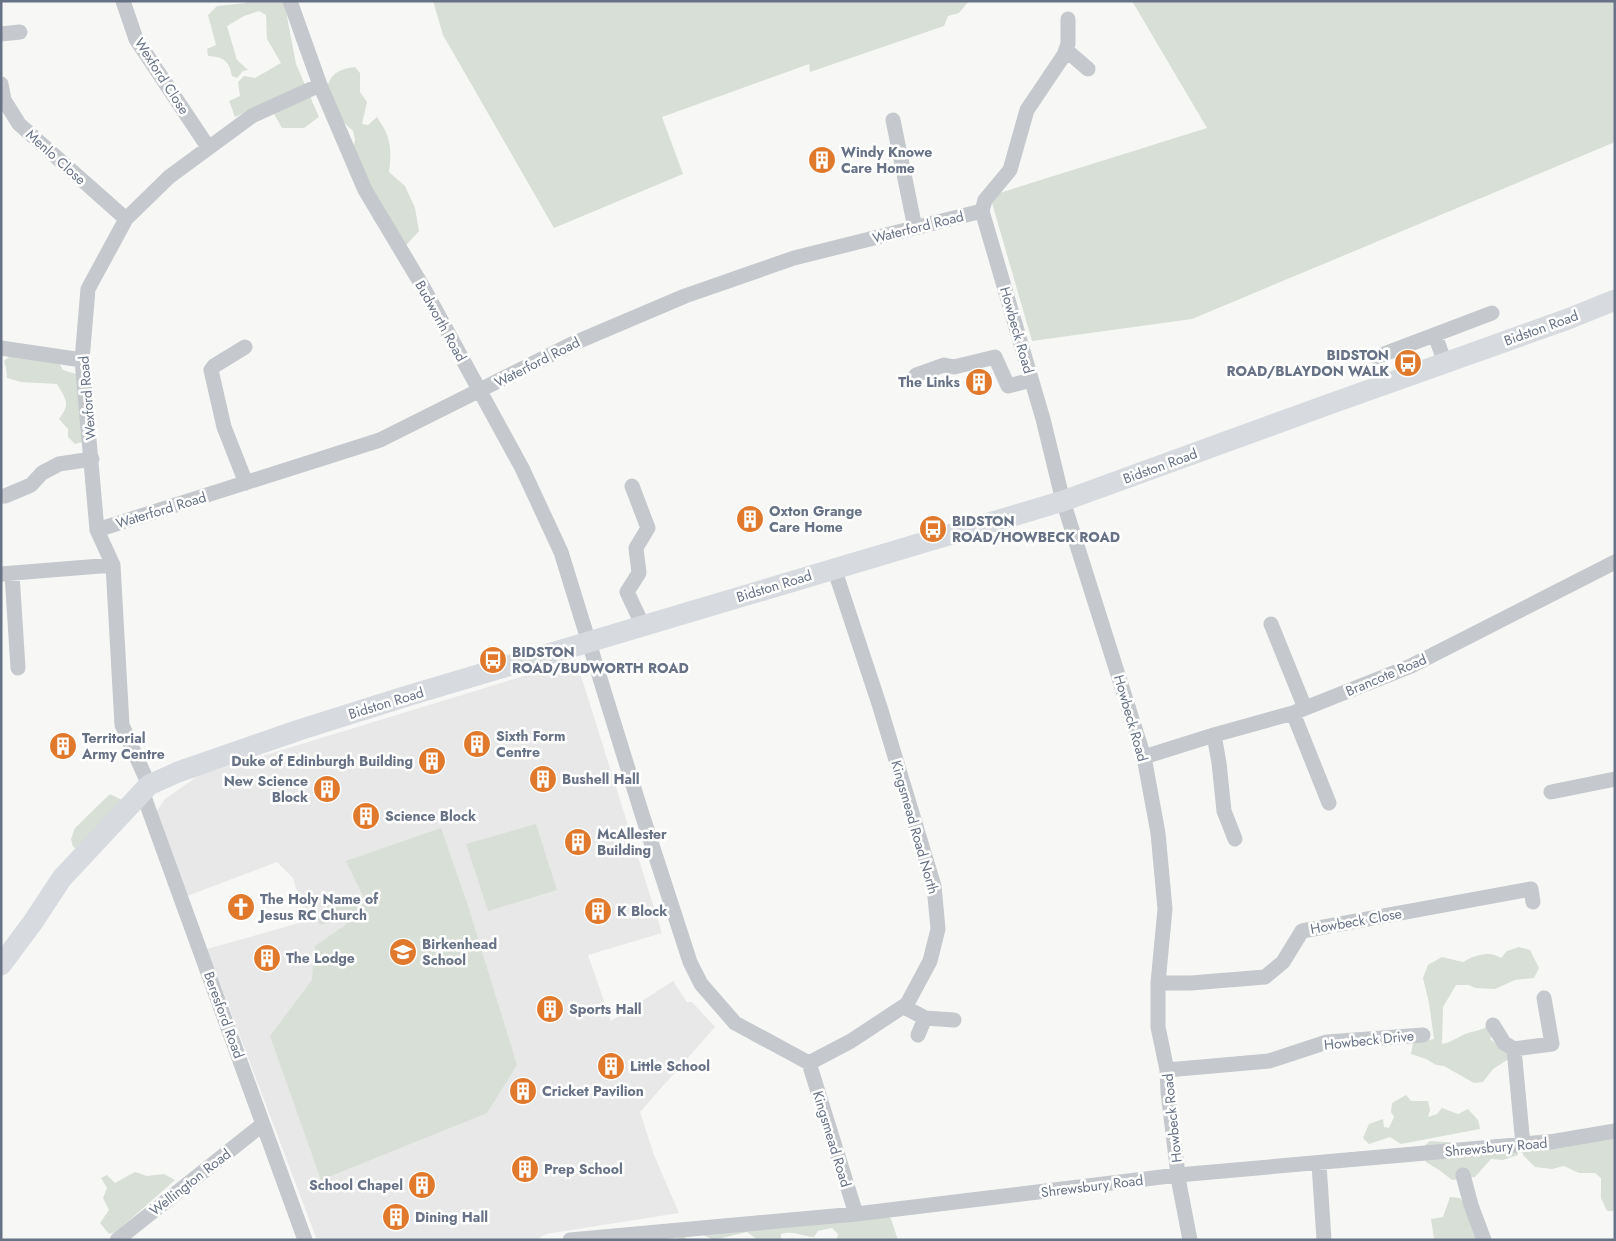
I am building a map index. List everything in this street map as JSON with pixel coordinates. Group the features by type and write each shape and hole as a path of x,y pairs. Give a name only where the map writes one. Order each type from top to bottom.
{"main road":[{"name":"Bidston Road","path":"1,965 62,878 146,788 178,772 299,730 407,696 1063,501 1568,319 1615,300"}],"street":[{"name":"Wexford Close","path":"123,1 136,39 208,147"},
{"name":"Budworth Road","path":"295,2 320,86 365,190 423,288 522,468 560,552 690,962 701,984 735,1022 809,1063"},
{"path":"982,211 985,200 1010,170 1027,110 1066,50 1068,44 1068,19"},
{"path":"1,34 20,32"},
{"path":"1066,50 1088,69"},
{"name":"Menlo Close","path":"1,84 4,100 18,124 126,219"},
{"name":"Wexford Road","path":"146,788 122,725 113,565 98,530 82,360 88,289 126,219 169,177 252,116 320,86"},
{"path":"893,120 915,228"},
{"name":"Waterford Road","path":"98,530 380,440 572,344 685,296 794,258 982,211"},
{"name":"Howbeck Road","path":"982,211 1031,380 1063,501 1144,758 1158,833 1165,909 1158,983 1158,1027 1167,1070 1178,1175 1190,1240"},
{"path":"1376,357 1492,313"},
{"path":"1435,335 1446,363"},
{"path":"246,347 214,366 211,370 224,427 246,483"},
{"path":"1,348 82,360"},
{"path":"916,375 944,365 954,367 995,357 1008,386 1031,380"},
{"path":"1,496 6,496 31,485 42,473 59,464 92,459"},
{"path":"632,486 648,528 636,548 639,573 627,592 643,626"},
{"name":"Brancote Road","path":"1144,758 1214,735 1299,711 1411,666 1615,562"},
{"path":"18,668 7,574 113,565"},
{"name":"Kingsmead Road North","path":"809,1063 851,1041 907,1004 930,961 938,929 934,886 880,707 834,568"},
{"path":"1271,624 1329,803"},
{"path":"1214,735 1224,811 1235,839"},
{"path":"1551,792 1615,779"},
{"name":"Beresford Road","path":"146,788 305,1240"},
{"name":"Howbeck Close","path":"1158,983 1191,983 1265,977 1283,962 1302,931 1531,889 1533,902"},
{"path":"1493,1025 1504,1043 1514,1049 1552,1044 1544,998"},
{"path":"904,1007 925,1018 954,1020"},
{"path":"918,1035 925,1018"},
{"name":"Howbeck Drive","path":"1167,1070 1269,1061 1326,1042 1423,1034"},
{"path":"1514,1049 1523,1145"},
{"name":"Kingsmead Road","path":"809,1063 856,1214"},
{"name":"Wellington Road","path":"117,1240 263,1124"},
{"name":"Shrewsbury Road","path":"570,1240 856,1214 1178,1175 1523,1145 1615,1131"},
{"path":"1319,1164 1324,1240"},
{"path":"1463,1175 1471,1205 1484,1240"}],"shaded area":[{"path":"247,1 284,1 296,64 319,117 304,128 282,128 274,114 250,110 235,117 229,101 240,96 238,82 244,76 255,78 281,63 267,39 266,15 259,11 244,16 227,26 237,60 248,70 243,71 237,78 232,76 225,60 208,56 207,49 216,45 208,15 217,6 246,3"},
{"path":"433,1 969,1 959,13 948,16 944,26 810,72 809,64 662,117 683,174 554,228 443,35"},
{"path":"1132,1 1615,1 1615,142 1192,319 1032,341 990,196 1207,128"},
{"path":"355,67 360,73 360,92 367,102 362,124 368,125 377,117 382,124 389,143 389,172 405,186 415,208 419,231 402,250 392,242 373,219 374,203 351,159 355,139 353,131 339,118 325,96 328,83 337,72"},
{"path":"10,356 58,361 63,370 79,375 86,441 75,444 68,437 68,429 59,419 65,409 66,401 57,384 21,382 7,378 4,361"},
{"name":"Birkenhead School","path":"576,660 662,933 588,955 611,1021 673,981 687,1002 692,1002 715,1027 640,1112 654,1155 679,1213 546,1234 536,1240 317,1240 207,949 306,921 293,878 277,862 187,896 157,812 158,809 165,799 202,773"},
{"path":"110,794 126,802 80,850 73,847 71,839 75,828"},
{"path":"536,824 557,890 488,911 466,844"},
{"path":"441,828 467,903 517,1065 487,1113 321,1180 270,1036 312,980 315,946 347,924 335,921 320,925 318,919 331,904 363,896 346,861"},
{"path":"1519,947 1530,950 1539,968 1534,978 1515,980 1495,989 1456,985 1443,1007 1442,1044 1488,1026 1494,1033 1490,1039 1512,1057 1493,1069 1483,1082 1474,1083 1444,1066 1436,1065 1411,1054 1413,1043 1434,1039 1423,978 1428,965 1442,957 1463,962 1482,954 1492,954 1501,958 1507,951"},
{"path":"1406,1095 1411,1101 1428,1101 1430,1110 1428,1117 1437,1114 1442,1108 1458,1114 1468,1109 1478,1120 1480,1129 1401,1144 1390,1137 1369,1144 1363,1138 1369,1124 1383,1119 1384,1127 1389,1128 1394,1117 1391,1112 1392,1103"},
{"path":"1615,1128 1615,1211 1607,1211 1601,1198 1601,1178 1595,1173 1579,1173 1564,1166 1552,1169 1535,1167 1523,1155 1525,1136 1547,1134 1572,1135"},
{"path":"1497,1139 1517,1139 1518,1155 1503,1160 1491,1159 1475,1177 1452,1180 1426,1162 1422,1148 1430,1141 1476,1144"},
{"path":"135,1172 147,1176 164,1174 175,1180 116,1232 109,1234 100,1223 109,1210 103,1198 107,1188 101,1178 107,1175 115,1183"},
{"path":"1450,1197 1460,1198 1467,1207 1479,1240 1434,1239 1431,1219 1443,1217"},
{"path":"879,1208 891,1219 898,1240 837,1240 838,1234 832,1228 818,1231 814,1237 794,1233 781,1234 781,1240 758,1240 747,1232 714,1240 703,1235 685,1237 687,1240 677,1240 683,1226"}],"place":[{"name":"Windy Knowe Care Home","path":"822,160"},
{"name":"BIDSTON ROAD/BLAYDON WALK","path":"1408,363"},
{"name":"The Links","path":"979,382"},
{"name":"Oxton Grange Care Home","path":"750,519"},
{"name":"BIDSTON ROAD/HOWBECK ROAD","path":"933,529"},
{"name":"BIDSTON ROAD/BUDWORTH ROAD","path":"493,660"},
{"name":"Sixth Form Centre","path":"477,744"},
{"name":"Territorial Army Centre","path":"63,746"},
{"name":"Duke of Edinburgh Building","path":"432,761"},
{"name":"Bushell Hall","path":"543,779"},
{"name":"New Science Block","path":"327,789"},
{"name":"Science Block","path":"366,816"},
{"name":"McAllester Building","path":"578,842"},
{"name":"The Holy Name of Jesus RC Church","path":"241,907"},
{"name":"K Block","path":"598,911"},
{"name":"Birkenhead School","path":"403,952"},
{"name":"The Lodge","path":"267,958"},
{"name":"Sports Hall","path":"550,1009"},
{"name":"Little School","path":"611,1066"},
{"name":"Cricket Pavilion","path":"523,1091"},
{"name":"Prep School","path":"525,1169"},
{"name":"School Chapel","path":"422,1185"},
{"name":"Dining Hall","path":"396,1217"}]}
